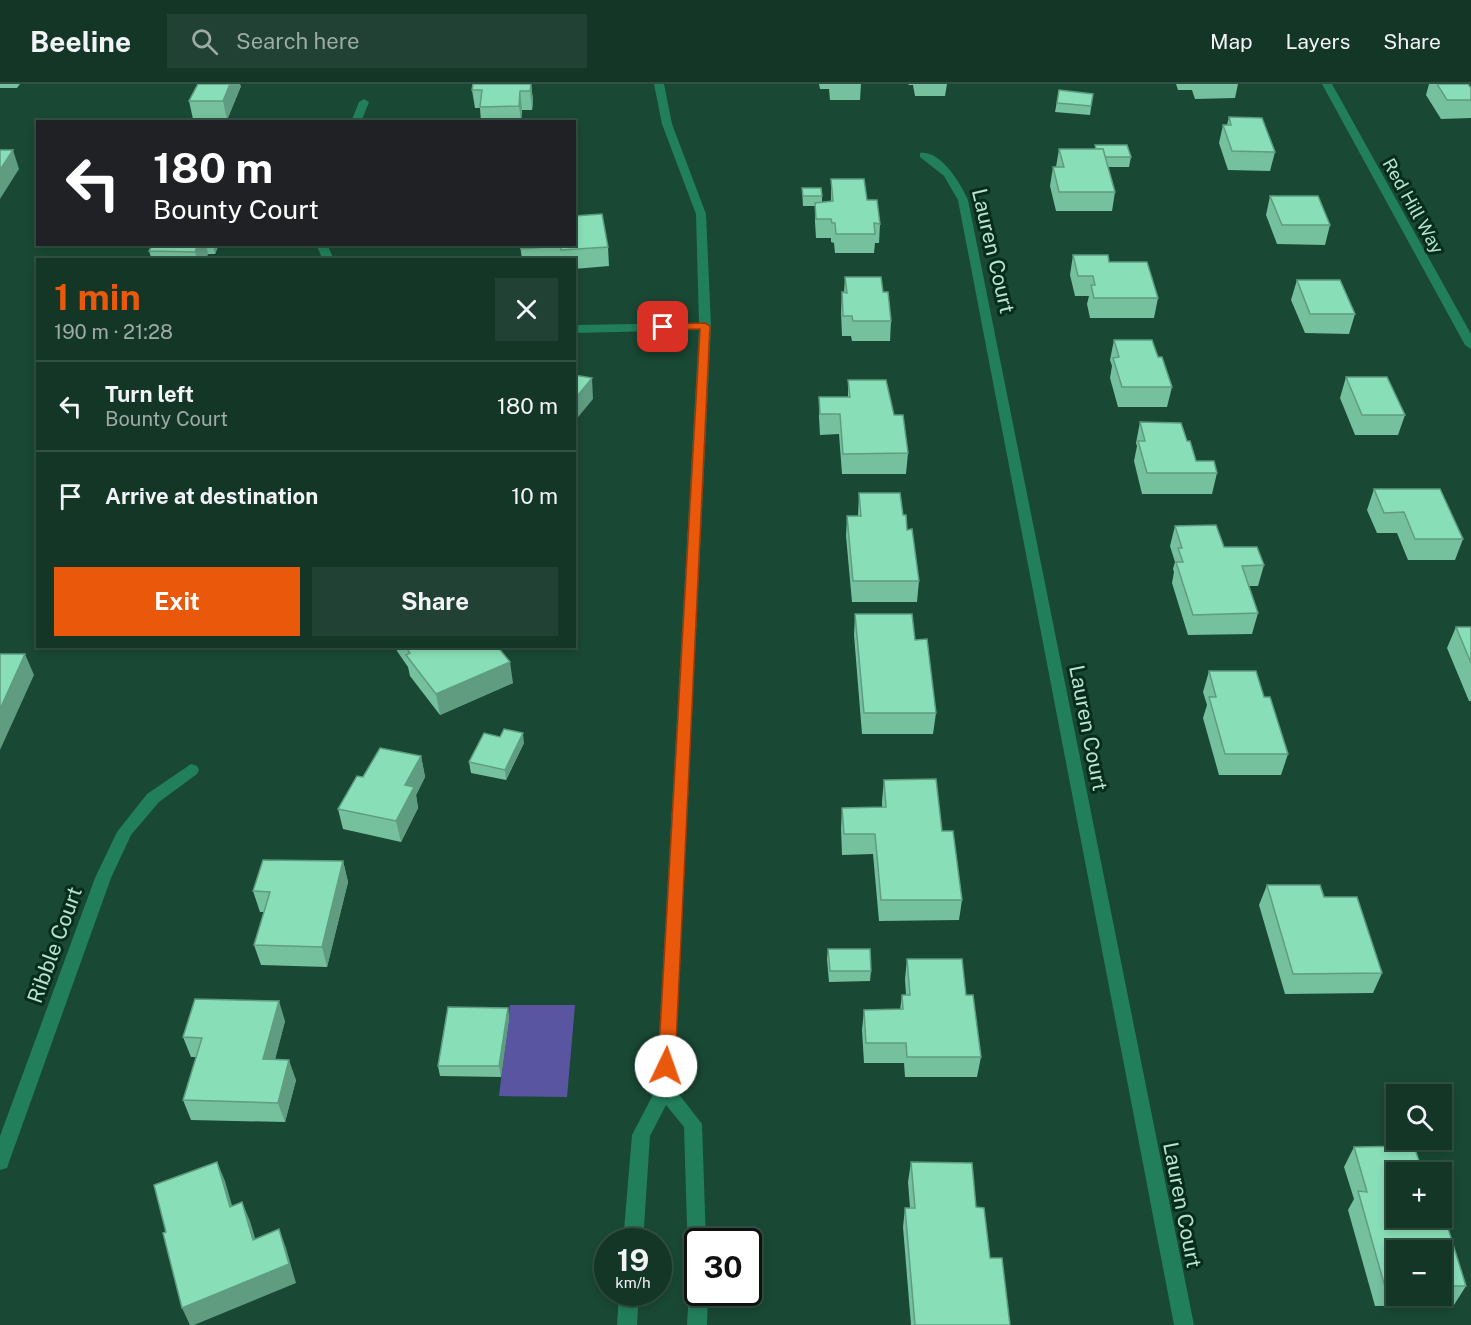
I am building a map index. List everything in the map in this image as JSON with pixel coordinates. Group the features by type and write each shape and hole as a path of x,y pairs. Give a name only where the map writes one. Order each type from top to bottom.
{"street":[{"path":"634,1228 641,1135 665,1090 705,326 701,214 667,124 659,84"},
{"name":"Red Hill Way","path":"1327,84 1471,345"},
{"path":"357,120 364,102"},
{"name":"Lauren Court","path":"924,155 945,169 956,182 963,200 1184,1325"},
{"path":"576,329 705,326"},
{"name":"Ribble Court","path":"0,1162 103,878 125,832 153,798 191,770"},
{"path":"665,1090 693,1124 696,1228"},
{"path":"627,1325 628,1306"},
{"path":"697,1325 698,1306"}],"shaded area":[{"path":"510,1005 575,1005 567,1097 499,1096"}],"building":[{"path":"198,84 230,84 223,101 189,101"},
{"path":"473,84 531,84 530,91 520,91 519,106 480,107 482,90 472,90"},
{"path":"1437,84 1468,84 1471,88 1471,100 1447,100"},
{"path":"1059,90 1093,94 1091,106 1057,103"},
{"path":"1229,117 1262,118 1275,152 1232,151 1223,125 1231,125"},
{"path":"1095,145 1127,145 1131,157 1105,157 1103,149 1096,149"},
{"path":"1059,149 1103,149 1115,192 1059,192 1053,167 1064,167"},
{"path":"0,150 13,150 0,170"},
{"path":"831,179 864,179 867,200 877,200 880,224 874,223 875,234 836,234 835,223 832,223 831,219 816,219 815,203 833,201"},
{"path":"802,188 821,188 822,196 803,196"},
{"path":"1270,196 1318,196 1330,225 1282,225"},
{"path":"602,214 608,247 561,250 561,246 576,246 576,216"},
{"path":"152,246 197,246 195,252 149,251"},
{"path":"521,246 561,246 521,249"},
{"path":"1073,255 1108,255 1109,262 1147,262 1158,298 1094,298 1091,285 1095,285 1093,276 1078,276"},
{"path":"845,277 881,277 883,292 888,292 891,321 853,321 852,316 843,316 842,292 847,293"},
{"path":"1297,280 1340,280 1355,314 1310,314"},
{"path":"1114,340 1152,340 1158,357 1162,357 1172,387 1122,387 1113,358 1119,357"},
{"path":"576,375 592,378 576,398"},
{"path":"1346,377 1387,377 1405,415 1362,415"},
{"path":"848,380 886,380 894,415 903,415 908,453 843,454 840,414 820,414 819,397 850,397"},
{"path":"1140,422 1181,423 1196,461 1214,461 1217,473 1147,473 1138,441 1145,441"},
{"path":"1374,489 1440,489 1463,539 1415,539 1404,512 1384,513"},
{"path":"859,493 900,493 903,515 906,515 907,530 912,529 919,581 853,581 847,516 861,516"},
{"path":"1216,525 1224,547 1257,547 1264,565 1242,566 1258,613 1193,615 1176,562 1183,562 1178,548 1182,548 1175,526"},
{"path":"855,614 912,614 915,640 927,639 936,713 864,713"},
{"path":"1456,627 1471,627 1471,663"},
{"path":"406,648 499,648 510,662 436,694 406,655 410,653"},
{"path":"0,654 25,654 0,709"},
{"path":"1209,671 1256,671 1264,697 1270,697 1288,754 1225,754 1209,697 1216,697"},
{"path":"504,729 523,733 505,770 469,762 484,733 500,737"},
{"path":"380,748 421,756 405,785 414,787 396,821 338,809 357,776 363,777"},
{"path":"936,779 942,831 953,831 962,900 881,900 875,834 844,834 842,808 886,807 884,780"},
{"path":"263,860 343,861 322,947 254,945 270,892 253,891"},
{"path":"1267,885 1320,885 1324,897 1357,897 1382,973 1293,974"},
{"path":"828,949 870,949 871,971 830,971"},
{"path":"907,959 962,959 966,995 973,995 981,1057 907,1057 906,1043 866,1043 864,1010 903,1009 902,995 910,995"},
{"path":"195,999 279,1001 263,1059 289,1060 278,1103 183,1100 202,1038 183,1037"},
{"path":"448,1007 508,1008 499,1066 438,1066"},
{"path":"1386,1146 1386,1150 1415,1150 1419,1162 1386,1162 1386,1228 1448,1228 1452,1240 1386,1240 1386,1287 1358,1191 1367,1192 1354,1147"},
{"path":"217,1162 230,1207 242,1202 253,1240 279,1229 289,1264 182,1308 163,1233 166,1232 154,1185"},
{"path":"911,1162 972,1163 976,1207 984,1208 990,1258 1002,1258 1010,1325 915,1325 905,1208 915,1208"},
{"path":"1452,1241 1466,1286 1452,1286"}],"route":[{"path":"663,327 705,326 666,1066"}]}
